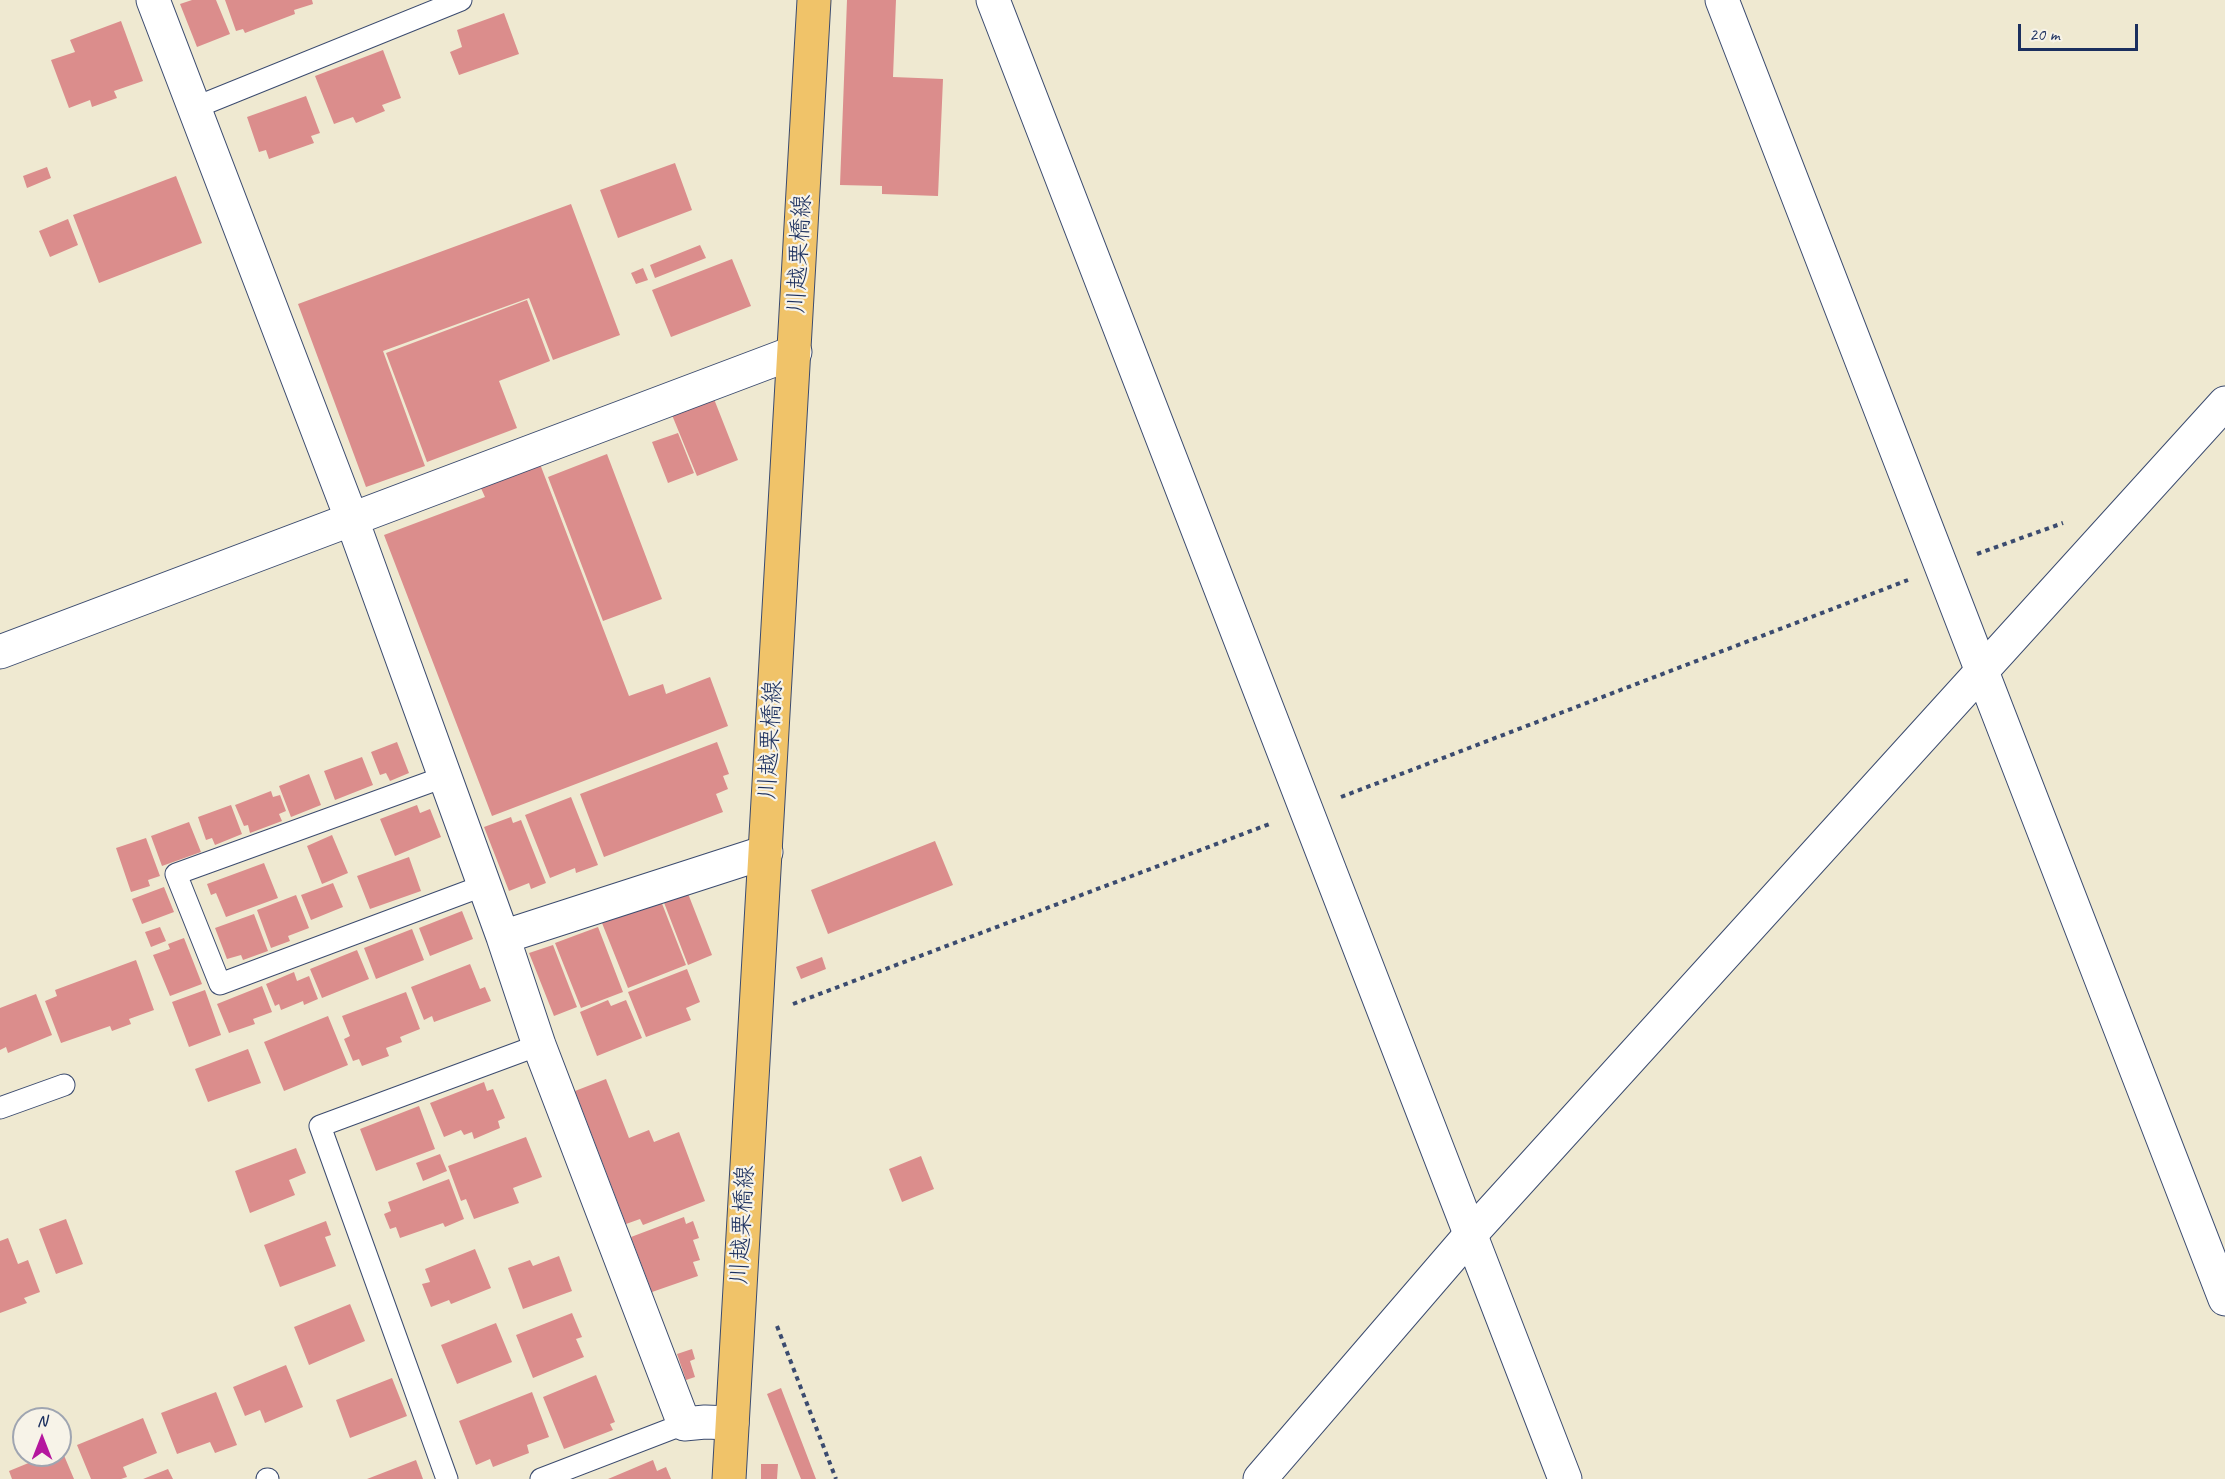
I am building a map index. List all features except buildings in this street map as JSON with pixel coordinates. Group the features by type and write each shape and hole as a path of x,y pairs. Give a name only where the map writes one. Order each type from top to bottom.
{"main road":[{"name":"川越栗橋線","path":"729,1479 814,0"}],"street":[{"path":"153,0 352,520 504,937 539,1045 684,1424 732,1423"},
{"path":"993,0 1564,1479"},
{"path":"1722,0 2225,1299"},
{"path":"0,652 795,352"},
{"path":"1260,1479 1471,1234 2225,403"},
{"path":"504,937 766,852"}],"lane":[{"path":"194,108 461,0"},
{"path":"444,777 176,874 220,984 485,885"},
{"path":"447,1479 320,1126 539,1045"},
{"path":"0,1108 64,1085"},
{"path":"541,1479 684,1424"}],"path":[{"path":"755,1014 792,1004 2073,519"},
{"path":"739,1297 756,1303 773,1314 836,1479"}]}
